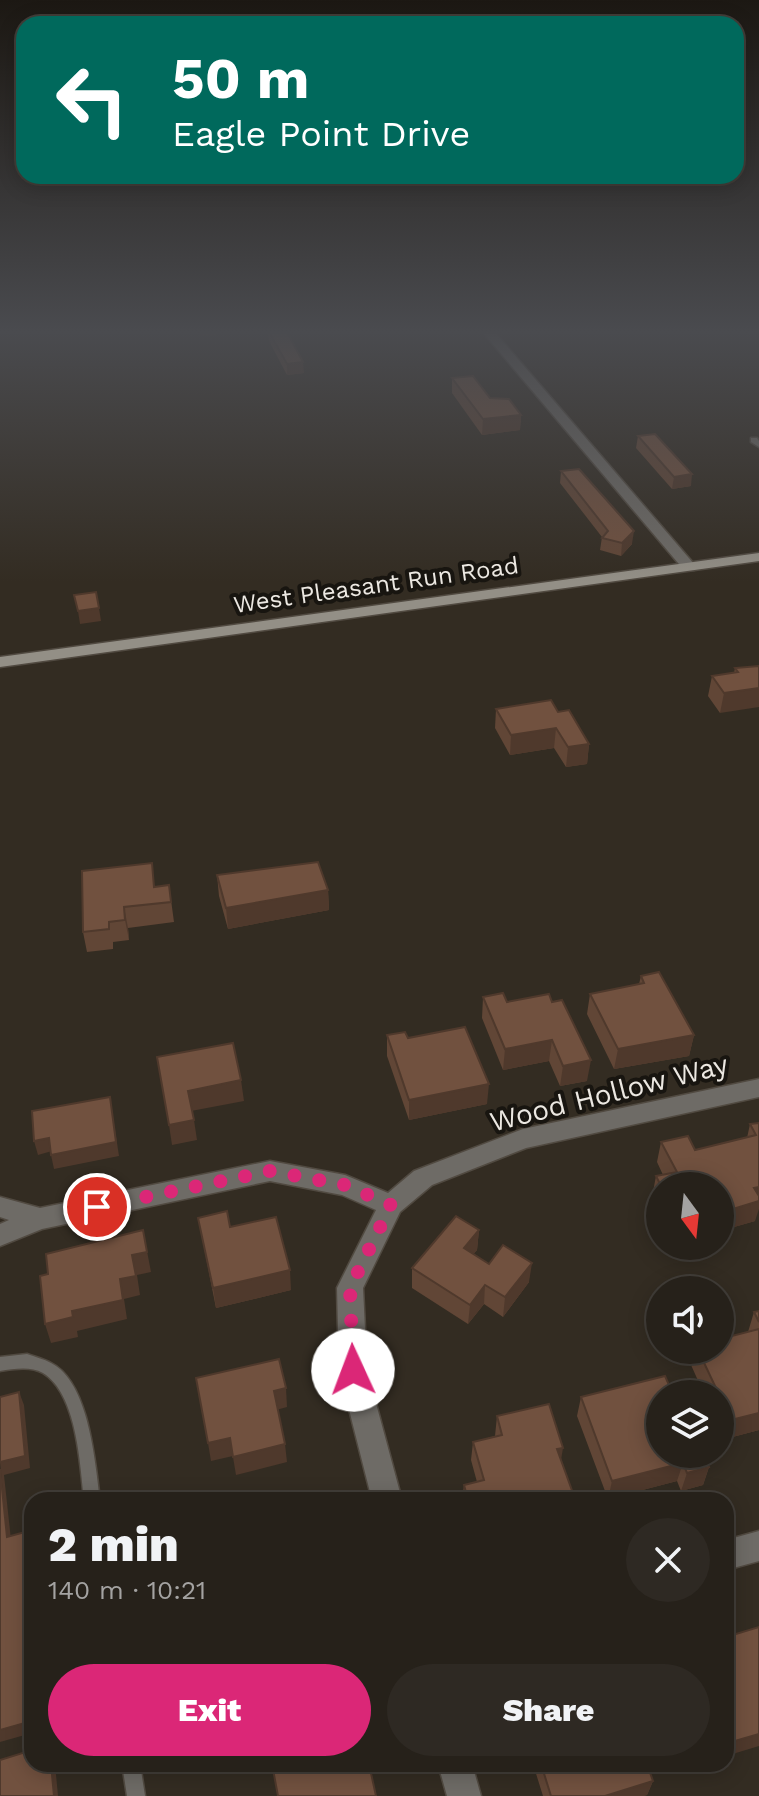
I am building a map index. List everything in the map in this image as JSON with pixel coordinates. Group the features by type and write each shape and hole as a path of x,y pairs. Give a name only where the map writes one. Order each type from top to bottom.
{"main road":[{"name":"West Pleasant Run Road","path":"0,662 759,557"}],"street":[{"path":"558,414 689,567"},
{"name":"Wood Hollow Way","path":"391,1205 423,1178 523,1139 759,1088"},
{"path":"0,1235 40,1219 270,1171 345,1185 391,1205 350,1288 353,1370 385,1492"},
{"path":"0,1207 40,1219"},
{"path":"734,1553 759,1546"},
{"path":"457,1772 464,1796"}],"lane":[{"path":"0,1364 30,1363 51,1368 62,1377 72,1396 90,1492"},
{"path":"132,1772 136,1796"}],"building":[{"path":"479,414 521,415 483,419"},
{"path":"655,434 692,474 674,477 638,436"},
{"path":"579,469 634,531 622,543 602,538 608,531 561,471"},
{"path":"96,592 99,608 78,611 74,595"},
{"path":"759,666 759,688 724,693 712,676 738,672 735,668"},
{"path":"551,700 558,712 569,710 589,744 568,747 556,728 511,735 496,709"},
{"path":"318,862 328,890 226,908 217,875"},
{"path":"152,863 154,887 169,885 171,902 124,907 125,920 109,922 109,929 83,932 82,871"},
{"path":"659,972 694,1035 618,1049 590,994 644,983 641,976"},
{"path":"503,993 507,1002 549,994 552,1002 562,1000 591,1060 563,1066 552,1040 505,1049 483,997"},
{"path":"465,1027 489,1084 409,1100 387,1035 405,1032 408,1038"},
{"path":"233,1043 241,1080 188,1091 194,1120 169,1125 157,1057"},
{"path":"110,1097 116,1142 51,1155 49,1138 34,1141 32,1111"},
{"path":"759,1123 759,1187 754,1188 759,1201 734,1209 734,1172 677,1172 661,1142 688,1136 695,1150 756,1135 750,1124"},
{"path":"227,1211 230,1227 276,1217 290,1270 213,1288 198,1218"},
{"path":"456,1216 479,1230 464,1248 489,1264 503,1245 532,1263 505,1297 485,1285 470,1305 412,1268"},
{"path":"143,1230 147,1252 132,1255 136,1276 120,1279 123,1300 72,1311 73,1317 45,1324 40,1276 48,1274 46,1254"},
{"path":"759,1329 759,1413 734,1419 734,1380 712,1380 705,1364 734,1364 734,1335"},
{"path":"279,1359 286,1388 274,1391 285,1444 233,1457 230,1438 208,1443 196,1378"},
{"path":"646,1381 646,1468 663,1468 612,1481 581,1397"},
{"path":"19,1392 25,1456 0,1462 0,1397"},
{"path":"549,1404 563,1448 557,1449 573,1492 466,1492 464,1485 484,1480 473,1442 502,1435 497,1416"},
{"path":"685,1468 705,1468 687,1473"},
{"path":"0,1469 7,1537 24,1532 24,1723 0,1730"},
{"path":"759,1627 759,1734 734,1741 734,1635"},
{"path":"24,1752 24,1772 52,1772 54,1796 0,1796 0,1760"},
{"path":"274,1772 371,1772 376,1796 278,1796"},
{"path":"544,1772 650,1772 653,1781 605,1796 551,1796"}],"route":[{"path":"97,1207 270,1171 345,1185 391,1205 350,1288 353,1370"}]}
